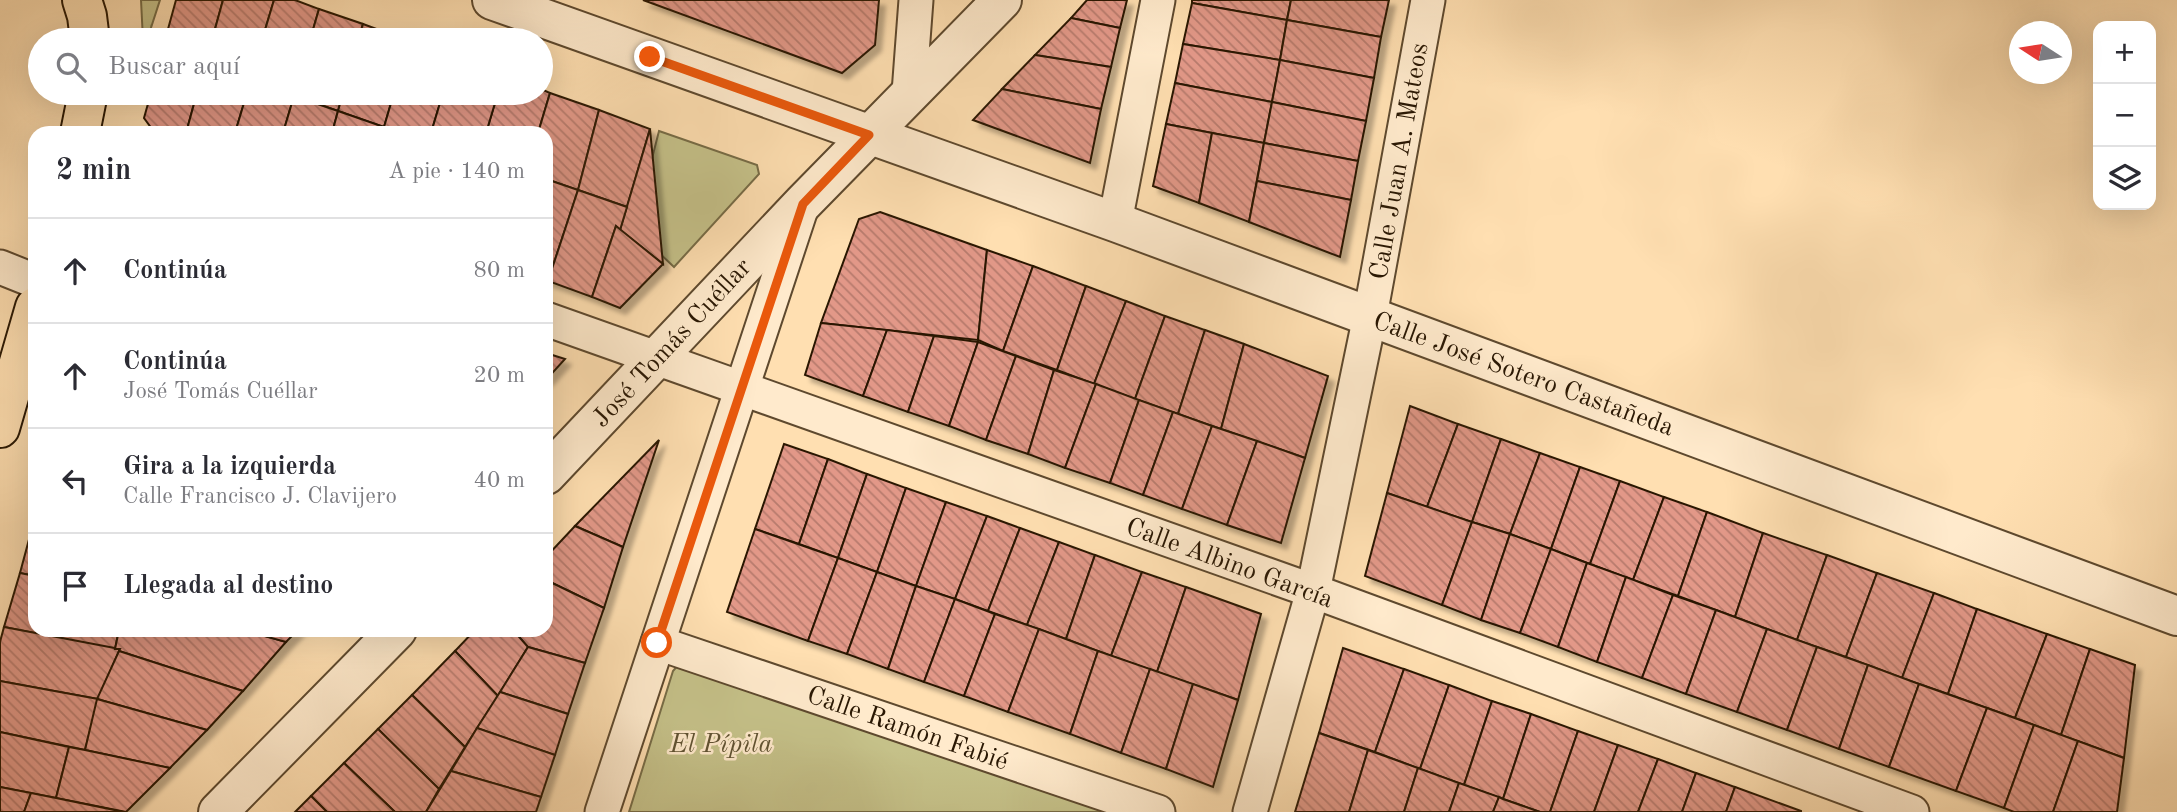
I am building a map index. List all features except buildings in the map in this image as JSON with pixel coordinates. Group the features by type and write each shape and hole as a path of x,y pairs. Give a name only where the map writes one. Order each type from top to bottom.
{"main road":[{"path":"82,0 89,28"},
{"path":"81,126 86,105"},
{"path":"0,428 22,396 28,355"}],"street":[{"name":"Calle José Sotero Castañeda","path":"492,0 1115,222 2177,616"},
{"path":"909,93 916,0"},
{"name":"José Tomás Cuéllar","path":"553,468 909,93 1002,0"},
{"path":"1115,222 1158,0"},
{"name":"Calle Juan A. Mateos","path":"1250,812 1313,591 1370,316 1428,0"},
{"path":"602,812 803,204"},
{"path":"0,267 28,278"},
{"name":"Calle Albino García","path":"553,321 1313,591 1912,812"},
{"path":"218,812 390,637"},
{"name":"Calle Ramón Fabié","path":"657,643 1158,812"}],"green space":[{"path":"141,0 160,0 151,28 142,28"},
{"path":"659,131 757,165 759,174 674,267 634,229"},
{"name":"El Pípila","path":"679,664 1114,812 629,812 673,671"}],"route":[{"path":"650,57 869,135 803,204 657,643"}]}
